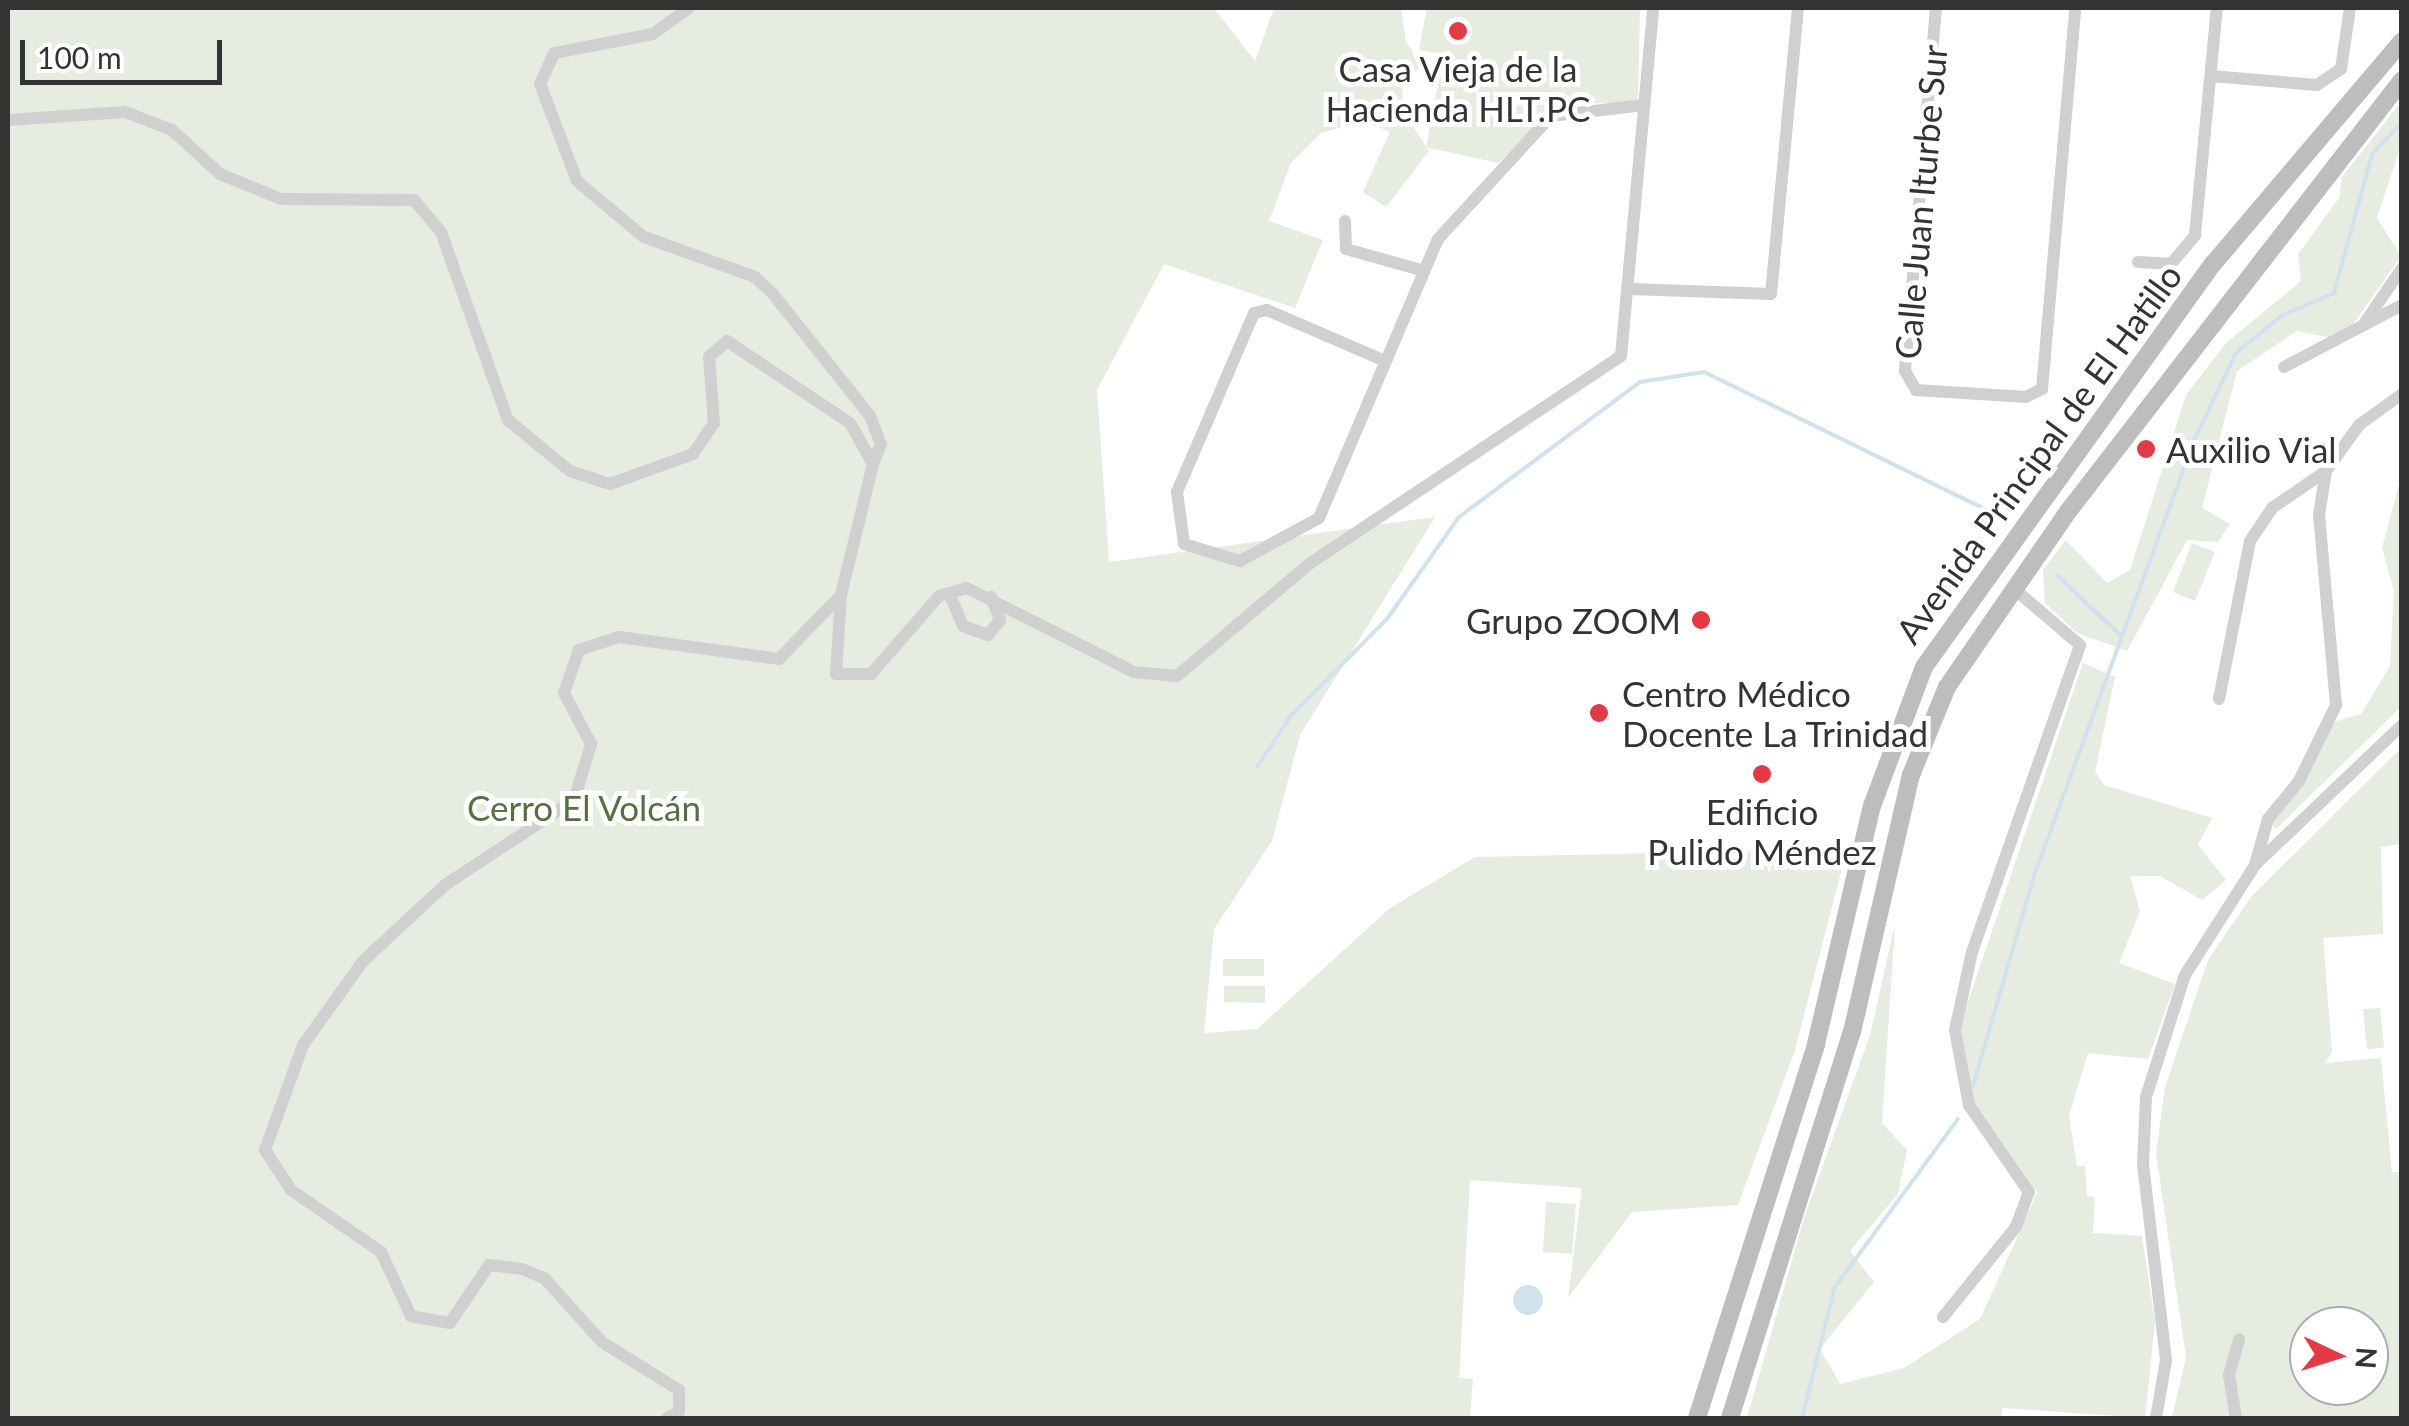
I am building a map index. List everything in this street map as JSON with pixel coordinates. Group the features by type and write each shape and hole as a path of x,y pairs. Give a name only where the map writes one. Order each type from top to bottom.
{"main road":[{"name":"Avenida Principal de El Hatillo","path":"1697,1418 1816,1044 1877,789 1924,667 2202,279 2402,40"},
{"name":"Avenida Principal de El Hatillo","path":"1730,1418 1852,1032 1911,775 1947,687 2012,590 2402,80"}],"street":[{"path":"689,8 652,34 554,53 540,84 577,181 644,237 755,277 773,294 870,416 881,444 841,596 836,674 855,680 949,593 989,595 1134,672 1177,676 1310,564 1612,367 1627,340 1653,8"},
{"path":"1630,289 1771,294 1798,8"},
{"name":"Calle Juan Iturbe Sur","path":"1936,8 1905,371 1916,390 1978,394 2042,390 2075,8"},
{"path":"2138,262 2171,264 2195,235 2217,8"},
{"path":"2211,76 2317,85 2341,68 2350,8"},
{"path":"1384,362 1268,310 1254,312 1176,492 1184,544 1240,561 1319,518 1384,362 1420,270 1452,222 1551,116 1644,106"},
{"path":"8,120 125,112 172,130 220,174 281,198 414,200 441,232 508,420 570,472 610,484 693,454 714,423 709,357 727,341 850,423 874,464"},
{"path":"1345,220 1346,249 1420,270"},
{"path":"2364,325 2402,268"},
{"path":"2284,368 2402,305"},
{"path":"2219,699 2250,541 2272,508 2326,471 2371,413 2402,394"},
{"path":"2255,865 2268,819 2300,781 2336,705 2319,515 2326,471"},
{"path":"1943,1317 2016,1226 2030,1192 1968,1104 1955,1030 1972,952 2080,646 2012,590"},
{"path":"949,593 963,626 988,635 1000,620 989,595"},
{"path":"667,1418 679,1412 680,1390 602,1342 533,1274 489,1265 450,1322 411,1316 382,1252 291,1190 266,1150 304,1046 362,961 445,885 574,800 591,744 564,693 578,650 619,637 779,659 841,596"},
{"path":"2156,1418 2166,1360 2143,1165 2146,1097 2185,975 2255,865 2402,725"},
{"path":"2236,1418 2229,1374 2239,1338"}],"green space":[{"name":"Cerro El Volcán","path":"8,8 1214,8 1255,61 1274,8 1401,8 1406,42 1422,64 1402,88 1404,112 1429,151 1386,207 1363,192 1390,132 1364,121 1321,133 1291,163 1269,221 1323,240 1295,308 1164,264 1097,390 1109,562 1435,517 1300,735 1272,841 1214,929 1204,1033 1257,1029 1390,908 1475,857 1847,849 1795,1050 1738,1205 1632,1212 1568,1298 1582,1188 1470,1180 1459,1378 1473,1379 1470,1418 8,1418"},
{"path":"1427,8 1640,8 1638,103 1563,103 1498,163 1426,147 1444,54 1419,50"},
{"path":"2401,102 2401,145 2377,218 2401,256 2342,340 2297,331 2237,371 2202,508 2230,524 2218,542 2187,540 2127,651 2077,633 2045,603 2043,570 2066,540 2107,583 2130,570 2186,395 2226,343 2301,281 2298,254 2339,198 2342,177"},
{"path":"2401,477 2401,707 2276,829 2268,819 2330,723 2361,714 2390,666 2394,591 2382,548"},
{"path":"2192,543 2215,552 2195,601 2173,592"},
{"path":"2083,663 2115,677 2095,772 2104,785 2212,818 2198,845 2226,880 2202,900 2160,876 2130,876 2140,911 2119,963 2175,984 2148,1059 2088,1053 2069,1116 2077,1166 2085,1166 2087,1196 2095,1197 2093,1233 2142,1236 2155,1322 2145,1418 2003,1408 2001,1418 1747,1418 1804,1218 1870,1035 1895,924 1882,1123 1907,1150 1898,1194 1850,1251 1874,1282 1820,1349 1840,1384 1904,1368 1980,1319 2021,1229 2037,1192 1973,1100 1960,1025"},
{"path":"2401,748 2401,844 2381,847 2383,934 2323,938 2332,1052 2325,1063 2381,1058 2392,1172 2401,1172 2401,1418 2172,1418 2186,1357 2156,1154 2165,1087 2208,960 2251,897"},
{"path":"1223,959 1264,959 1264,976 1223,976"},
{"path":"1224,986 1265,986 1265,1003 1224,1002"},
{"path":"2380,1008 2384,1048 2367,1049 2363,1009"},
{"path":"1546,1202 1576,1204 1572,1254 1543,1252"}],"water":[{"path":"1528,1285 1539,1289 1543,1300 1539,1311 1528,1315 1517,1311 1513,1300 1517,1289"}],"waterway":[{"path":"1973,1086 2035,873 2195,438 2236,353 2281,316 2334,293 2372,154 2402,122"},
{"path":"1257,767 1290,717 1387,619 1459,517 1640,382 1704,372 1991,512"},
{"path":"2057,575 2121,636"},
{"path":"1802,1418 1835,1287 1958,1119"}],"place":[{"name":"Casa Vieja de la Hacienda HLT.PC","path":"1458,31"},
{"name":"Auxilio Vial","path":"2146,449"},
{"name":"Grupo ZOOM","path":"1701,620"},
{"name":"Centro Médico Docente La Trinidad","path":"1599,713"},
{"name":"Edificio Pulido Méndez","path":"1762,774"}]}
